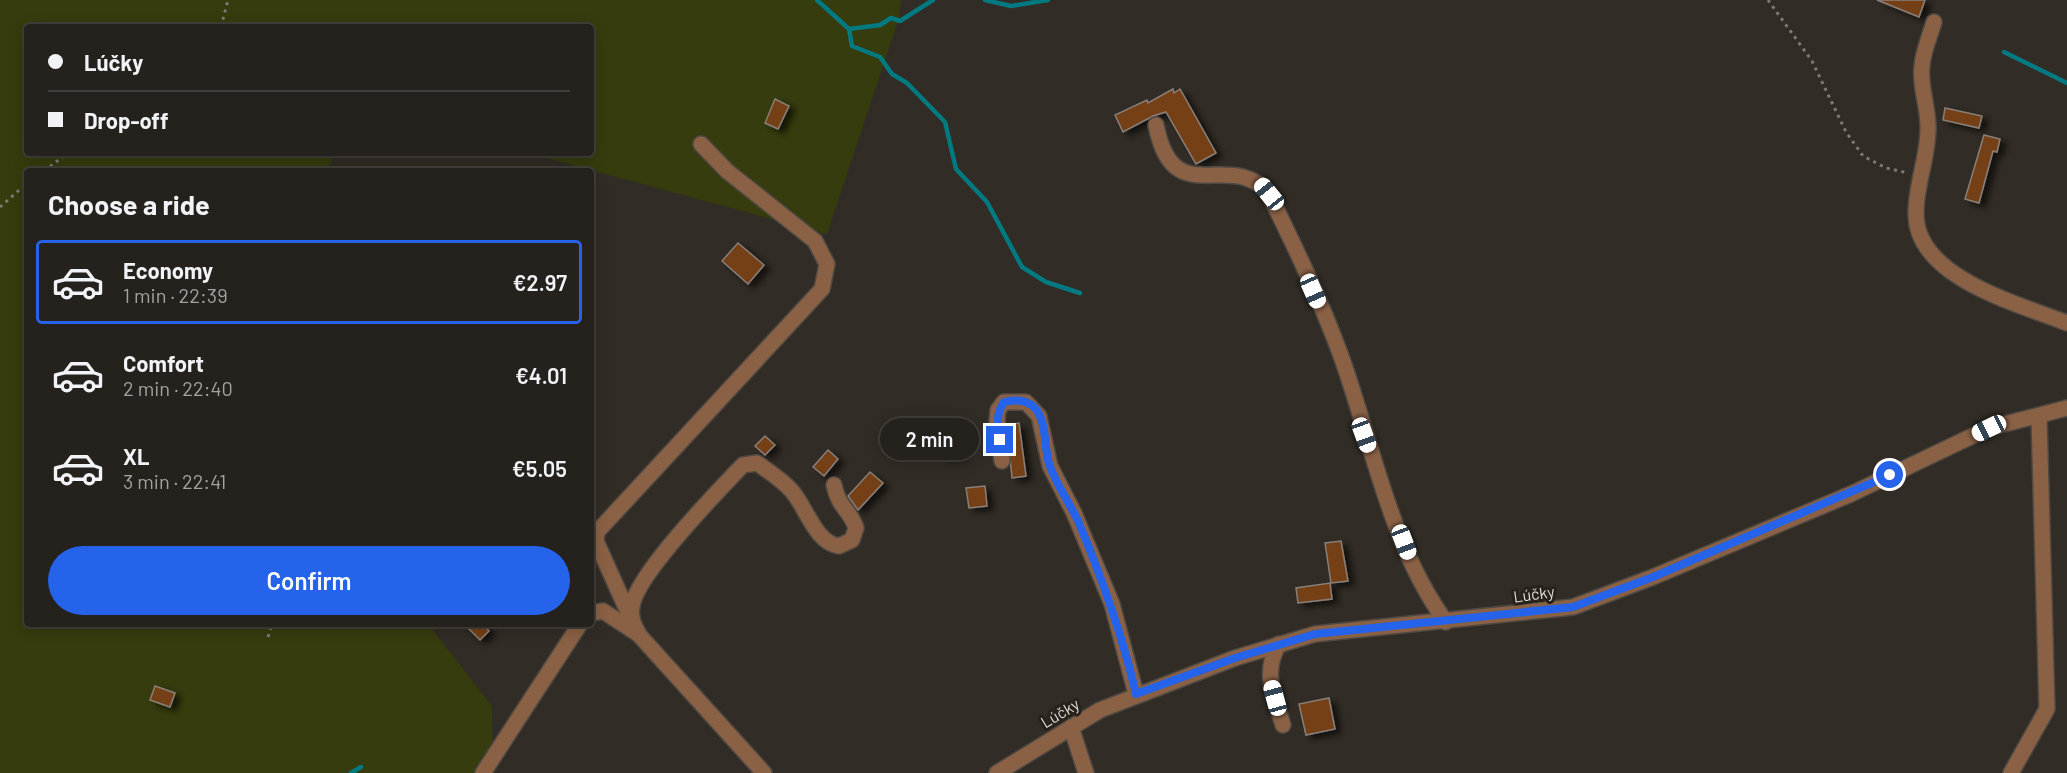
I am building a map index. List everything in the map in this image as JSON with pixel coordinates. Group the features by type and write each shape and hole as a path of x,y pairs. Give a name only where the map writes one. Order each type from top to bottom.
{"street":[{"path":"1934,22 1921,66 1929,129 1916,216 1920,236 1934,259 1949,272 1989,292 2067,323"},
{"path":"1156,125 1166,156 1176,169 1188,174 1247,178 1260,182 1269,194 1341,356 1364,435 1410,560 1424,590 1446,622"},
{"path":"701,144 727,171 816,241 827,264 826,278 822,289 747,373 597,532 596,541 640,636 738,747 765,773"},
{"path":"1002,461 998,410 1004,402 1026,402 1039,416 1050,466 1074,513 1112,604 1136,694"},
{"name":"Lúčky","path":"997,773 1071,727 1136,694 1279,644 1315,634 1573,607 1653,577 1851,494 1989,428 2067,408"},
{"path":"2011,773 2047,709 2039,416"},
{"path":"632,621 632,606 637,590 646,576 743,465 757,464 791,489 826,541 839,546 852,540 856,528 851,517 838,503 834,485"},
{"path":"594,612 603,611 640,636"},
{"path":"483,773 578,627"},
{"path":"1279,644 1271,658 1269,668 1283,725"},
{"path":"1071,727 1086,773"}],"path":[{"path":"222,24 228,0"},
{"path":"1768,0 1812,61 1846,132 1863,156 1886,168 1922,177"},
{"path":"48,168 64,156"},
{"path":"0,207 24,186"},
{"path":"268,637 271,627"}],"green space":[{"path":"0,0 901,0 899,18 827,234 594,171 594,168 583,168 539,156 594,156 594,24 24,24 24,156 334,156 328,168 24,168 24,627 430,627 492,706 493,773 0,773"}],"building":[{"path":"1877,0 1925,0 1919,17"},
{"path":"1173,89 1174,93 1180,89 1216,153 1196,164 1166,112 1153,116 1123,132 1115,115 1147,100 1148,103"},
{"path":"775,99 789,106 778,129 765,123"},
{"path":"1945,108 1982,116 1979,128 1943,120"},
{"path":"1984,135 2000,139 1997,152 1993,151 1979,203 1965,199"},
{"path":"738,243 764,265 748,284 722,261"},
{"path":"1019,423 1026,476 1012,478 1007,425"},
{"path":"765,436 775,445 765,455 755,446"},
{"path":"960,440 961,455 942,457 940,442"},
{"path":"828,450 838,459 824,476 813,467"},
{"path":"870,472 883,483 858,510 848,496"},
{"path":"985,486 987,506 969,508 966,488"},
{"path":"1341,541 1348,581 1331,583 1325,543"},
{"path":"1330,583 1332,599 1298,603 1296,588"},
{"path":"467,627 486,627 489,631 480,640"},
{"path":"155,686 175,693 170,707 150,700"},
{"path":"1329,698 1335,729 1306,735 1299,704"}],"waterway":[{"path":"817,0 849,29 880,25 891,18 900,21 933,0"},
{"path":"985,0 1011,6 1048,0"},
{"path":"849,29 852,46 880,57 892,74 907,83 945,122 956,169 987,202 1022,267 1046,282 1080,293"},
{"path":"2004,52 2067,83"},
{"path":"351,773 361,767"}],"route":[{"path":"1000,440 998,410 1004,402 1016,400 1026,402 1035,408 1044,434 1050,466 1074,513 1112,604 1122,634 1136,694 1235,658 1315,634 1573,607 1653,577 1851,494 1890,475"}]}
